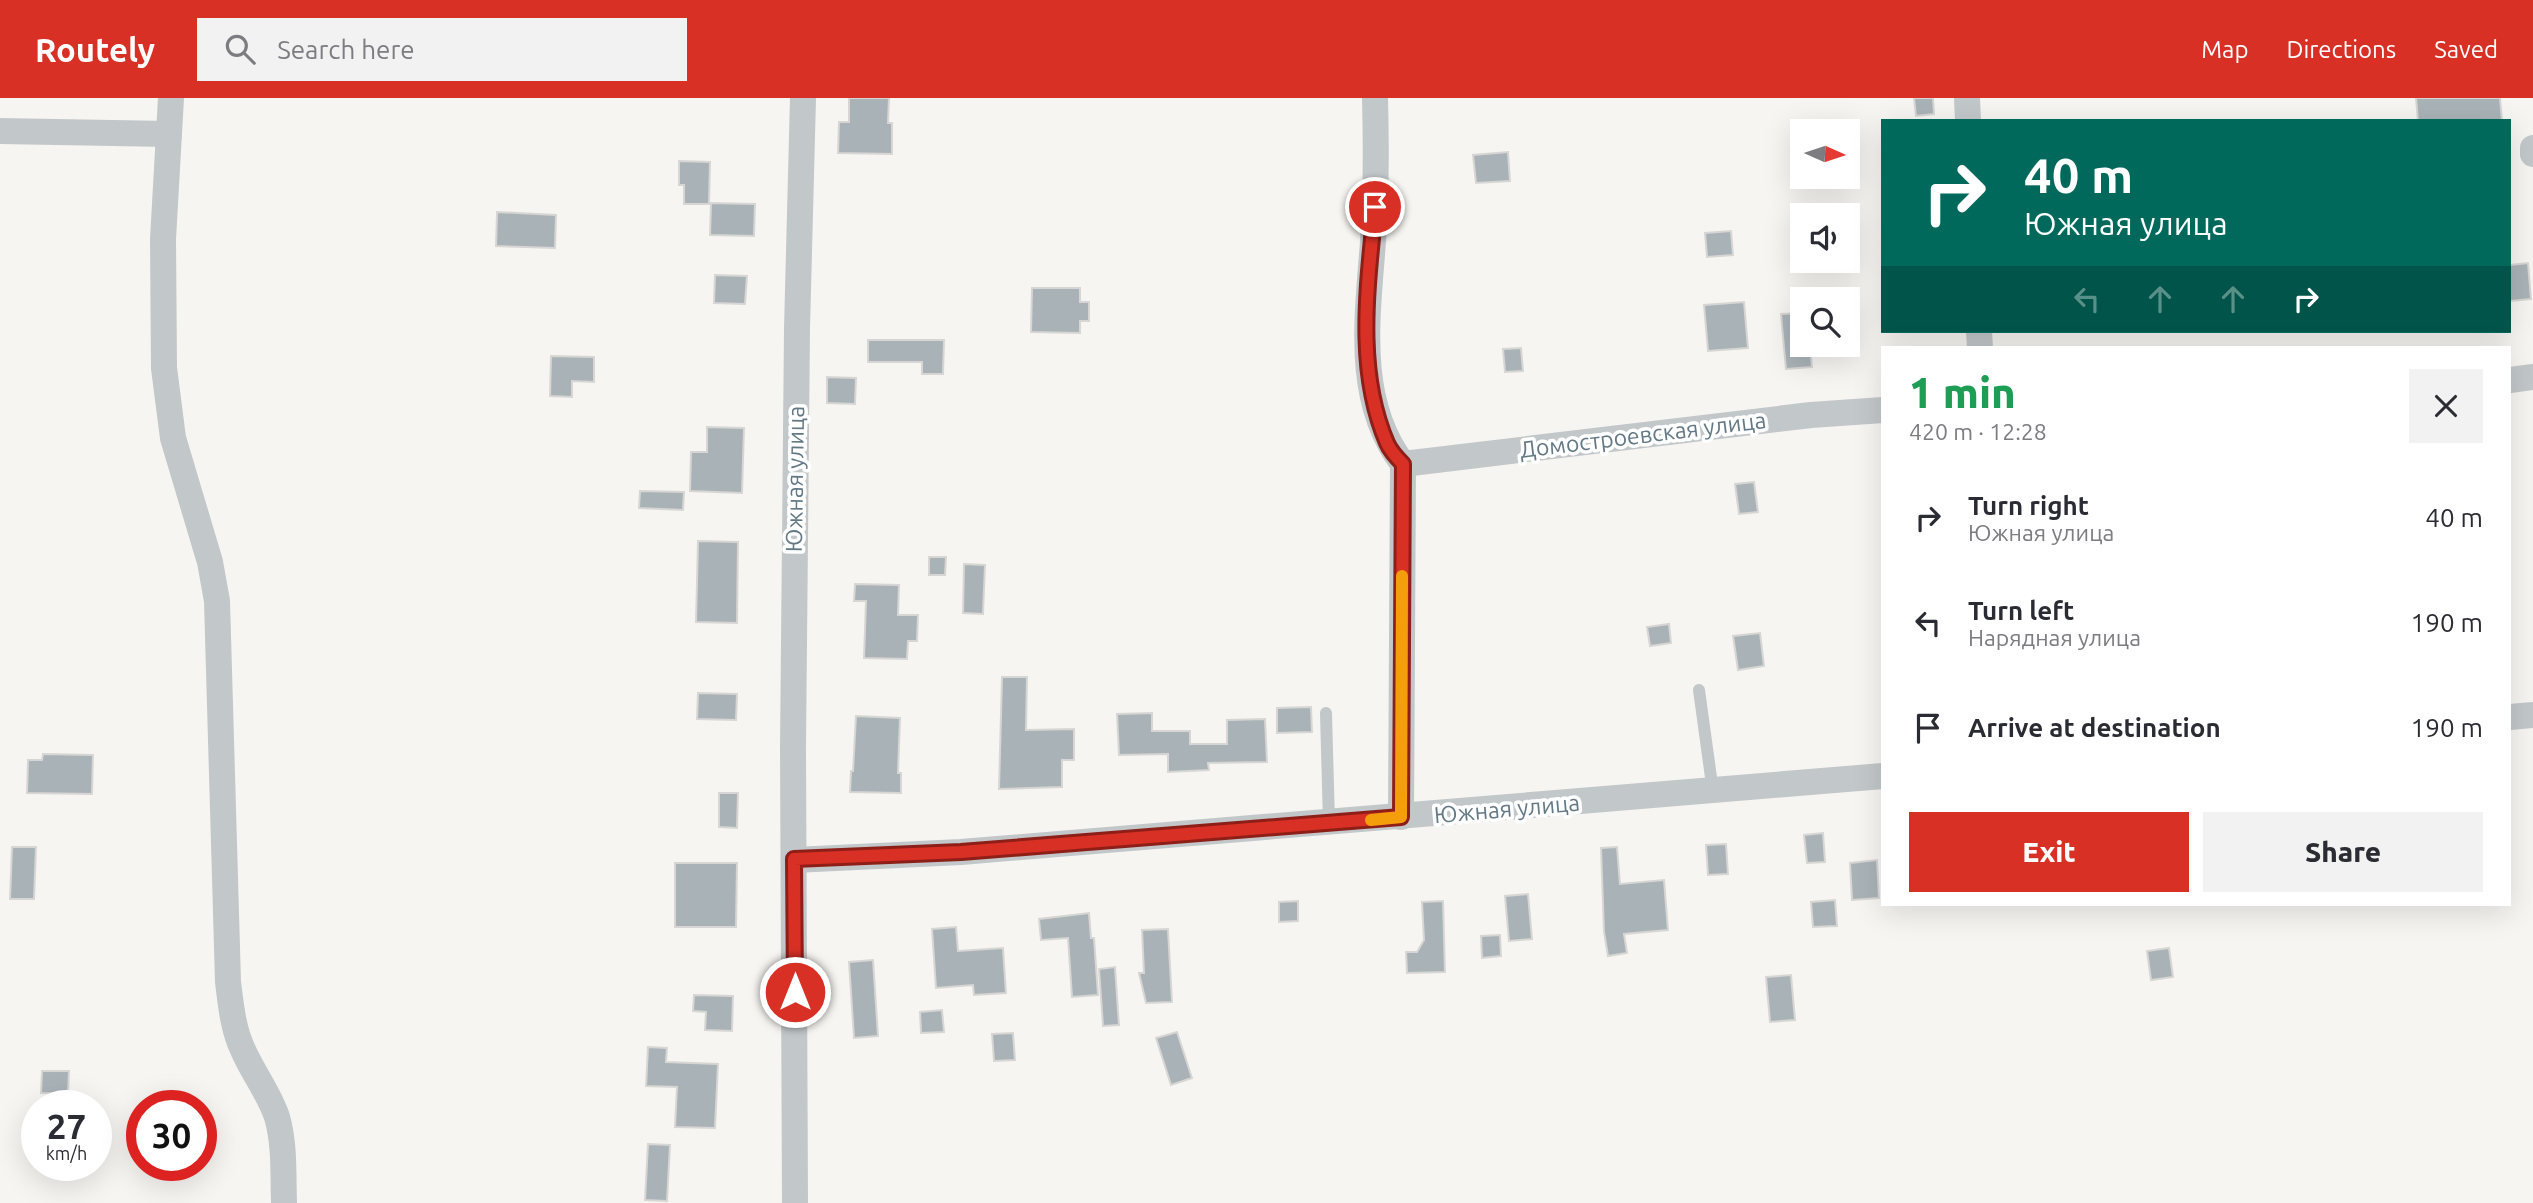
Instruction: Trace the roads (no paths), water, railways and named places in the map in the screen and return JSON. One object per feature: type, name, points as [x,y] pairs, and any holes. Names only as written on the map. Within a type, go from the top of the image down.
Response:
[{"type":"street","points":[[171,98],[163,239],[164,368],[173,438],[210,562],[217,601],[228,982],[233,1022],[243,1051],[277,1118],[283,1155],[284,1203]]},
{"type":"street","name":"Южная улица","points":[[795,1203],[793,748],[796,399],[803,98]]},
{"type":"street","points":[[1375,98],[1375,207],[1366,309],[1370,385],[1387,444],[1403,464],[1401,817]]},
{"type":"street","points":[[1967,98],[1968,119]]},
{"type":"street","points":[[0,131],[169,134]]},
{"type":"street","points":[[2533,148],[2533,154]]},
{"type":"street","points":[[2511,380],[2533,377]]},
{"type":"street","name":"Домостроевская улица","points":[[1403,464],[1811,415],[1881,410]]},
{"type":"street","points":[[2511,717],[2533,715]]},
{"type":"street","name":"Южная улица","points":[[794,859],[961,852],[1881,776]]},
{"type":"lane","points":[[1699,690],[1713,792]]},
{"type":"lane","points":[[1326,713],[1329,823]]}]
